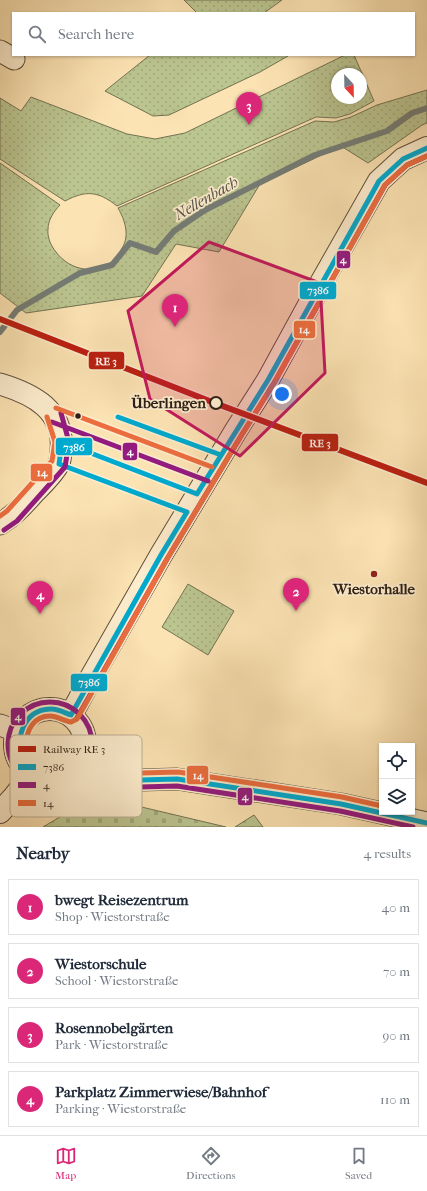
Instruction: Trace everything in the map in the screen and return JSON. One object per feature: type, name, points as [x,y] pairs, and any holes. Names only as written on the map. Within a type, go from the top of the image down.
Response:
[{"type":"street","points":[[71,716],[161,555],[268,380],[379,181],[403,159],[427,148]]},
{"type":"street","points":[[0,384],[22,391],[33,397],[54,415],[62,442],[59,464],[12,516],[0,524]]},
{"type":"street","points":[[9,728],[33,713],[41,710],[54,709],[63,711],[71,716],[80,724],[85,735]]},
{"type":"street","points":[[142,780],[177,779],[341,804],[425,824]]},
{"type":"street","points":[[0,812],[10,801]]},
{"type":"highlighted area","points":[[209,242],[320,283],[325,373],[240,456],[150,399],[128,311]]},
{"type":"green space","points":[[184,0],[282,0],[265,12],[196,12]]},
{"type":"green space","points":[[149,56],[288,56],[260,72],[169,115],[153,116],[105,91]]},
{"type":"green space","points":[[343,56],[354,56],[360,68],[331,68],[331,104],[367,104],[367,85],[374,101],[350,114],[336,118],[316,117],[117,206],[104,197],[92,194],[79,195],[65,201],[0,159],[0,98],[21,111],[31,97],[127,134],[155,139],[185,133]]},
{"type":"green space","points":[[427,90],[427,123],[368,163],[341,146],[260,184],[219,252],[176,244],[142,296],[26,313],[0,293],[0,163],[60,205],[50,219],[48,229],[48,235],[54,250],[69,264],[76,267],[84,269],[100,268],[115,259],[119,254],[126,238],[126,228],[118,208],[315,121],[334,122],[351,117],[377,105]]},
{"type":"green space","points":[[188,584],[234,611],[208,655],[162,627]]},
{"type":"green space","points":[[142,807],[226,827],[43,827],[60,817],[142,817]]},
{"type":"green space","points":[[254,815],[263,827],[235,827]]},
{"type":"waterway","name":"Nellenbach","points":[[0,332],[17,310],[80,273],[112,265],[130,243],[156,252],[174,231],[205,210],[315,155],[387,131],[412,113],[427,108]]},
{"type":"transit line","name":"7386","points":[[20,735],[27,720],[41,711],[53,709],[71,715],[161,555],[187,512],[59,464],[62,442],[197,494],[268,380],[379,181],[403,159],[427,148]]},
{"type":"transit line","name":"4","points":[[77,718],[167,559],[274,383],[385,185],[407,165],[427,156]]},
{"type":"transit line","name":"14","points":[[28,735],[32,725],[40,718],[53,716],[71,722],[77,719],[167,559],[274,383],[385,185],[407,165],[427,156]]},
{"type":"transit line","points":[[0,319],[212,402],[427,483]]},
{"type":"transit line","name":"14","points":[[56,408],[212,467]]},
{"type":"transit line","name":"4","points":[[4,530],[17,521],[65,467],[69,442],[61,413]]},
{"type":"transit line","name":"14","points":[[0,516],[7,511],[52,461],[55,442],[47,417]]},
{"type":"transit line","name":"7386","points":[[118,417],[221,455]]},
{"type":"transit line","name":"4","points":[[52,422],[208,481]]},
{"type":"transit line","name":"4","points":[[10,756],[8,744],[11,728],[20,714],[34,705],[50,702],[66,705],[80,714],[89,728],[91,735]]},
{"type":"transit line","name":"14","points":[[142,773],[178,772],[342,797],[379,805]]},
{"type":"transit line","name":"7386","points":[[142,780],[177,779],[341,804],[427,823]]},
{"type":"transit line","name":"4","points":[[142,787],[177,786],[340,811],[413,827]]},
{"type":"place","name":"Rosennobelgärten","points":[[249,125]]},
{"type":"place","name":"bwegt Reisezentrum","points":[[175,327]]},
{"type":"place","name":"Überlingen","points":[[216,403]]},
{"type":"place","name":"Wiestorhalle","points":[[374,574]]},
{"type":"place","name":"Wiestorschule","points":[[296,611]]},
{"type":"place","name":"Parkplatz Zimmerwiese/Bahnhof","points":[[40,614]]}]
